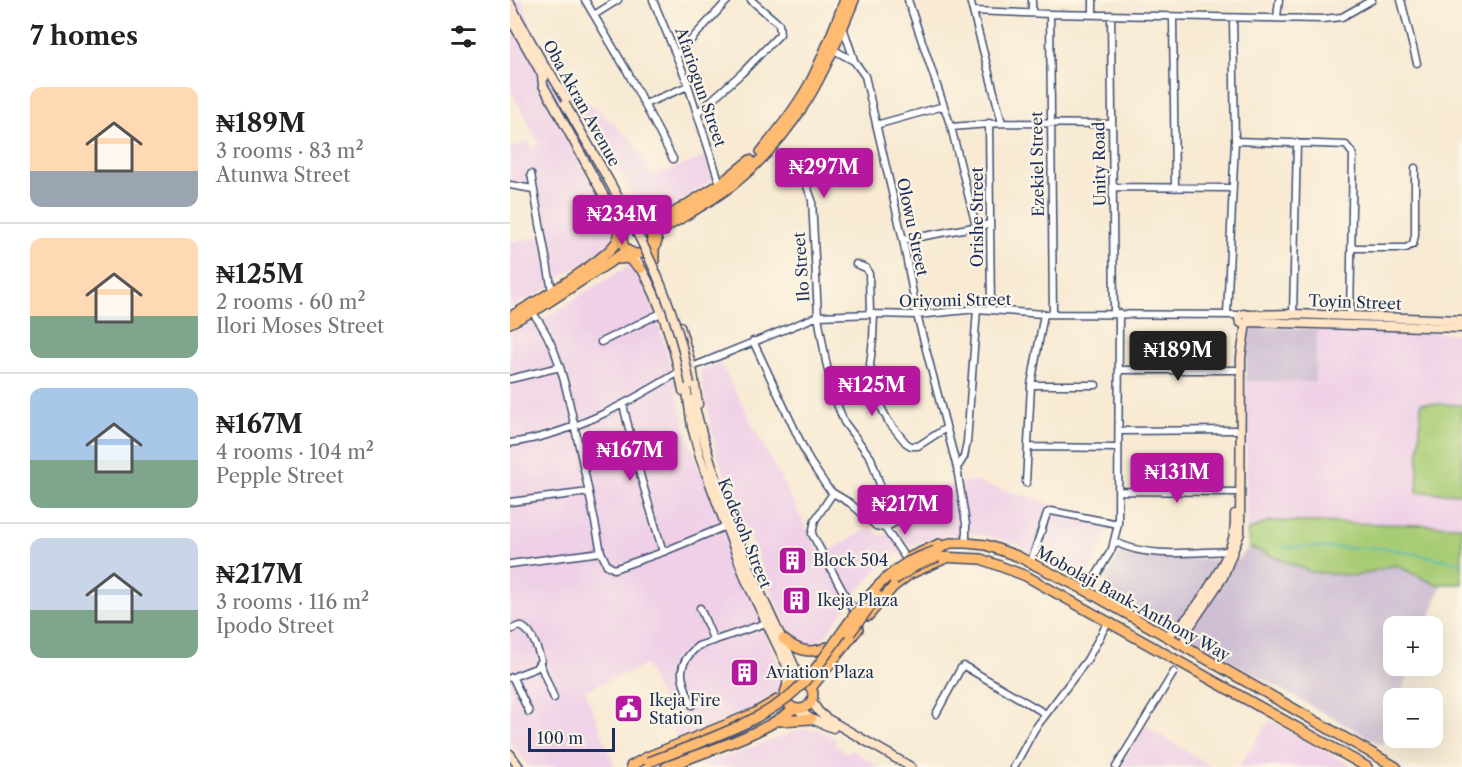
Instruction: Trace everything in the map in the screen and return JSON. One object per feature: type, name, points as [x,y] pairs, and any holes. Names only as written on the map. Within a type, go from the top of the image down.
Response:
[{"type":"main road","points":[[512,320],[606,262],[620,245],[628,227],[637,221],[663,224],[734,183],[763,153],[810,82],[828,46],[845,0]]},
{"type":"main road","points":[[529,310],[552,291],[624,253],[644,253],[663,224],[778,142],[800,113],[834,50],[854,0]]},
{"type":"main road","name":"Oba Akran Avenue","points":[[510,4],[543,70]]},
{"type":"main road","name":"Oba Akran Avenue","points":[[510,18],[620,201],[652,266],[681,343],[688,384]]},
{"type":"main road","points":[[543,70],[562,93],[637,221],[649,229],[651,252],[674,310],[692,367],[702,434]]},
{"type":"main road","points":[[543,70],[543,85],[615,214],[623,234],[623,243],[641,268],[661,313],[680,372],[692,427]]},
{"type":"main road","points":[[596,181],[606,182],[609,174]]},
{"type":"main road","points":[[606,262],[619,234],[615,214]]},
{"type":"main road","points":[[654,261],[654,249],[663,224]]},
{"type":"main road","points":[[606,262],[628,258],[641,268]]},
{"type":"main road","points":[[661,313],[666,306],[674,310]]},
{"type":"main road","name":"Toyin Street","points":[[1243,319],[1293,314],[1462,320]]},
{"type":"main road","points":[[1165,636],[1178,629],[1216,577],[1232,541],[1235,523],[1237,335],[1243,319]]},
{"type":"main road","points":[[1188,649],[1185,639],[1186,632],[1223,577],[1240,533],[1243,319]]},
{"type":"main road","name":"Toyin Street","points":[[1243,319],[1462,328]]},
{"type":"main road","name":"Kodesoh Street","points":[[688,384],[692,427],[704,468],[746,580],[788,668],[786,692]]},
{"type":"main road","name":"Kodesoh Street","points":[[688,384],[722,498],[753,576],[802,682]]},
{"type":"main road","points":[[802,682],[854,610],[882,578],[906,559],[939,544],[951,543]]},
{"type":"main road","name":"Mobolaji Bank-Anthony Way","points":[[941,555],[951,543],[966,543],[997,548],[1030,562],[1087,591],[1396,767]]},
{"type":"main road","points":[[811,688],[893,587],[941,555]]},
{"type":"main road","name":"Mobolaji Bank-Anthony Way","points":[[629,766],[650,765],[753,725],[784,706],[823,668],[866,611],[890,585],[917,564],[941,555],[981,559],[1005,567],[1197,671],[1367,767]]},
{"type":"main road","points":[[834,637],[839,647],[846,645]]},
{"type":"main road","points":[[783,639],[799,650],[813,651],[827,646]]},
{"type":"main road","points":[[1197,671],[1204,659]]},
{"type":"main road","points":[[629,766],[742,719],[786,692],[795,682],[802,682],[811,688],[813,693],[811,701],[806,707],[796,709],[748,735],[666,767]]},
{"type":"main road","points":[[786,692],[788,704],[811,719],[843,733],[901,767]]},
{"type":"main road","points":[[811,701],[826,718],[911,767]]},
{"type":"main road","points":[[742,719],[750,727],[751,731],[748,735]]},
{"type":"main road","points":[[774,722],[811,719]]},
{"type":"main road","points":[[510,754],[519,767]]},
{"type":"street","points":[[585,0],[645,104],[673,159]]},
{"type":"street","points":[[594,15],[618,0]]},
{"type":"street","name":"Afariogun Street","points":[[653,0],[677,55],[720,184]]},
{"type":"street","points":[[677,55],[728,0]]},
{"type":"street","points":[[697,113],[742,73],[780,34],[779,24],[752,0]]},
{"type":"street","points":[[908,0],[951,127],[976,226]]},
{"type":"street","points":[[970,0],[1002,123]]},
{"type":"street","points":[[1032,0],[1032,13]]},
{"type":"street","points":[[1093,0],[1093,14]]},
{"type":"street","points":[[1277,17],[1279,0]]},
{"type":"street","points":[[973,11],[1323,19],[1342,17],[1372,0]]},
{"type":"street","points":[[1401,0],[1417,63]]},
{"type":"street","name":"Ezekiel Street","points":[[1050,14],[1053,313]]},
{"type":"street","name":"Unity Road","points":[[1087,591],[1114,542],[1118,524],[1120,370],[1113,188],[1111,15]]},
{"type":"street","points":[[1173,16],[1175,188]]},
{"type":"street","points":[[1228,315],[1234,141],[1233,18]]},
{"type":"street","name":"Olowu Street","points":[[843,27],[854,61],[865,76],[903,240],[917,315],[957,468],[966,524],[966,543]]},
{"type":"street","points":[[834,50],[854,61]]},
{"type":"street","points":[[645,104],[688,86]]},
{"type":"street","points":[[876,125],[944,106]]},
{"type":"street","points":[[951,127],[989,123],[1112,124]]},
{"type":"street","name":"Orishe Street","points":[[989,123],[991,310]]},
{"type":"street","points":[[1234,141],[1346,145],[1351,149],[1353,154],[1350,317]]},
{"type":"street","points":[[1293,314],[1297,143]]},
{"type":"street","points":[[1352,248],[1406,248],[1413,244],[1415,168]]},
{"type":"street","points":[[531,174],[552,291]]},
{"type":"street","points":[[510,185],[532,189]]},
{"type":"street","name":"Ilo Street","points":[[807,186],[812,200],[811,216],[818,316],[834,396],[844,422],[871,458],[881,488],[898,507],[899,518],[885,528]]},
{"type":"street","points":[[1113,188],[1232,188]]},
{"type":"street","points":[[903,240],[990,224]]},
{"type":"street","points":[[856,264],[866,268],[869,274],[873,339],[870,365],[879,403],[888,421],[902,439],[911,446],[918,446],[946,428]]},
{"type":"street","points":[[957,468],[964,456],[967,442],[977,309]]},
{"type":"street","name":"Oriyomi Street","points":[[692,367],[753,340],[818,316],[917,315],[977,309],[1044,314],[1228,315]]},
{"type":"street","points":[[529,310],[543,326],[560,367],[601,552],[607,565],[614,569],[726,526]]},
{"type":"street","points":[[601,342],[661,313]]},
{"type":"street","points":[[1026,483],[1031,385],[1044,314]]},
{"type":"street","name":"Toyin Street","points":[[1228,315],[1243,319]]},
{"type":"street","points":[[753,340],[809,460],[827,487],[850,503],[876,526],[885,528],[906,559]]},
{"type":"street","points":[[510,379],[560,367]]},
{"type":"street","points":[[1120,370],[1236,370]]},
{"type":"street","points":[[510,443],[575,427],[623,405],[680,372]]},
{"type":"street","points":[[1031,385],[1096,385]]},
{"type":"street","points":[[623,405],[663,552]]},
{"type":"street","points":[[1119,431],[1235,430]]},
{"type":"street","points":[[1028,447],[1118,448]]},
{"type":"street","points":[[1119,491],[1235,492]]},
{"type":"street","points":[[510,502],[589,492]]},
{"type":"street","points":[[833,493],[814,519],[812,534],[854,610]]},
{"type":"street","points":[[1030,562],[1047,513],[1051,511],[1118,524]]},
{"type":"street","points":[[1114,542],[1148,553],[1228,551]]},
{"type":"street","points":[[510,564],[601,552]]},
{"type":"street","points":[[700,608],[714,641]]},
{"type":"street","points":[[1014,767],[1034,730],[1087,660],[1108,622]]},
{"type":"street","points":[[692,705],[681,677],[681,669],[691,652],[698,646],[766,623]]},
{"type":"street","points":[[510,630],[519,626],[527,630],[537,648],[540,664],[554,698]]},
{"type":"street","points":[[529,712],[512,678],[540,664]]},
{"type":"street","points":[[936,714],[964,666],[1046,714]]},
{"type":"street","points":[[1116,767],[1174,672]]},
{"type":"shaded area","points":[[510,0],[522,0],[546,66],[630,138],[652,176],[706,157],[713,179],[669,209],[645,214],[588,120],[564,132],[616,228],[616,233],[611,245],[553,282],[548,288],[510,309],[510,242],[545,236],[536,175],[530,171],[526,172],[528,184],[510,182],[510,148],[529,141],[531,148],[539,144],[510,88]]},
{"type":"shaded area","points":[[631,264],[645,287],[660,328],[691,445],[781,671],[784,684],[779,691],[751,710],[677,740],[646,665],[585,690],[614,765],[610,767],[529,767],[513,745],[510,745],[510,333],[545,318]]},
{"type":"shaded area","points":[[1252,327],[1317,329],[1315,382],[1246,381],[1248,336]]},
{"type":"shaded area","points":[[1317,329],[1462,334],[1462,526],[1270,521],[1247,531],[1246,381],[1315,382]]},
{"type":"shaded area","points":[[720,362],[821,556],[871,527],[881,536],[918,517],[937,512],[935,488],[973,481],[1112,522],[1084,582],[1012,542],[976,534],[946,536],[918,543],[882,565],[855,594],[824,638],[815,645],[804,646],[793,639],[770,588],[716,452],[700,371]]},
{"type":"shaded area","points":[[1249,547],[1271,555],[1356,576],[1395,565],[1435,584],[1442,584],[1430,616],[1383,616],[1383,676],[1408,676],[1403,688],[1383,688],[1382,745],[1100,589],[1121,552],[1147,558],[1238,560]]},
{"type":"shaded area","points":[[1270,720],[1354,767],[1238,767]]},
{"type":"shaded area","points":[[1145,725],[1211,767],[1121,767]]},
{"type":"shaded area","points":[[802,729],[818,730],[831,736],[837,739],[834,744],[845,753],[851,750],[880,767],[697,767]]},
{"type":"green space","points":[[1421,403],[1462,405],[1462,494],[1417,492]]},
{"type":"green space","points":[[1270,521],[1462,526],[1462,584],[1435,584],[1395,565],[1356,576],[1311,572],[1249,547],[1247,531]]},
{"type":"waterway","points":[[1283,547],[1384,548],[1462,563]]},
{"type":"place","name":"Block 504","points":[[792,560]]},
{"type":"place","name":"Ikeja Plaza","points":[[796,600]]},
{"type":"place","name":"Aviation Plaza","points":[[745,672]]},
{"type":"place","name":"Ikeja Fire Station","points":[[628,709]]}]
